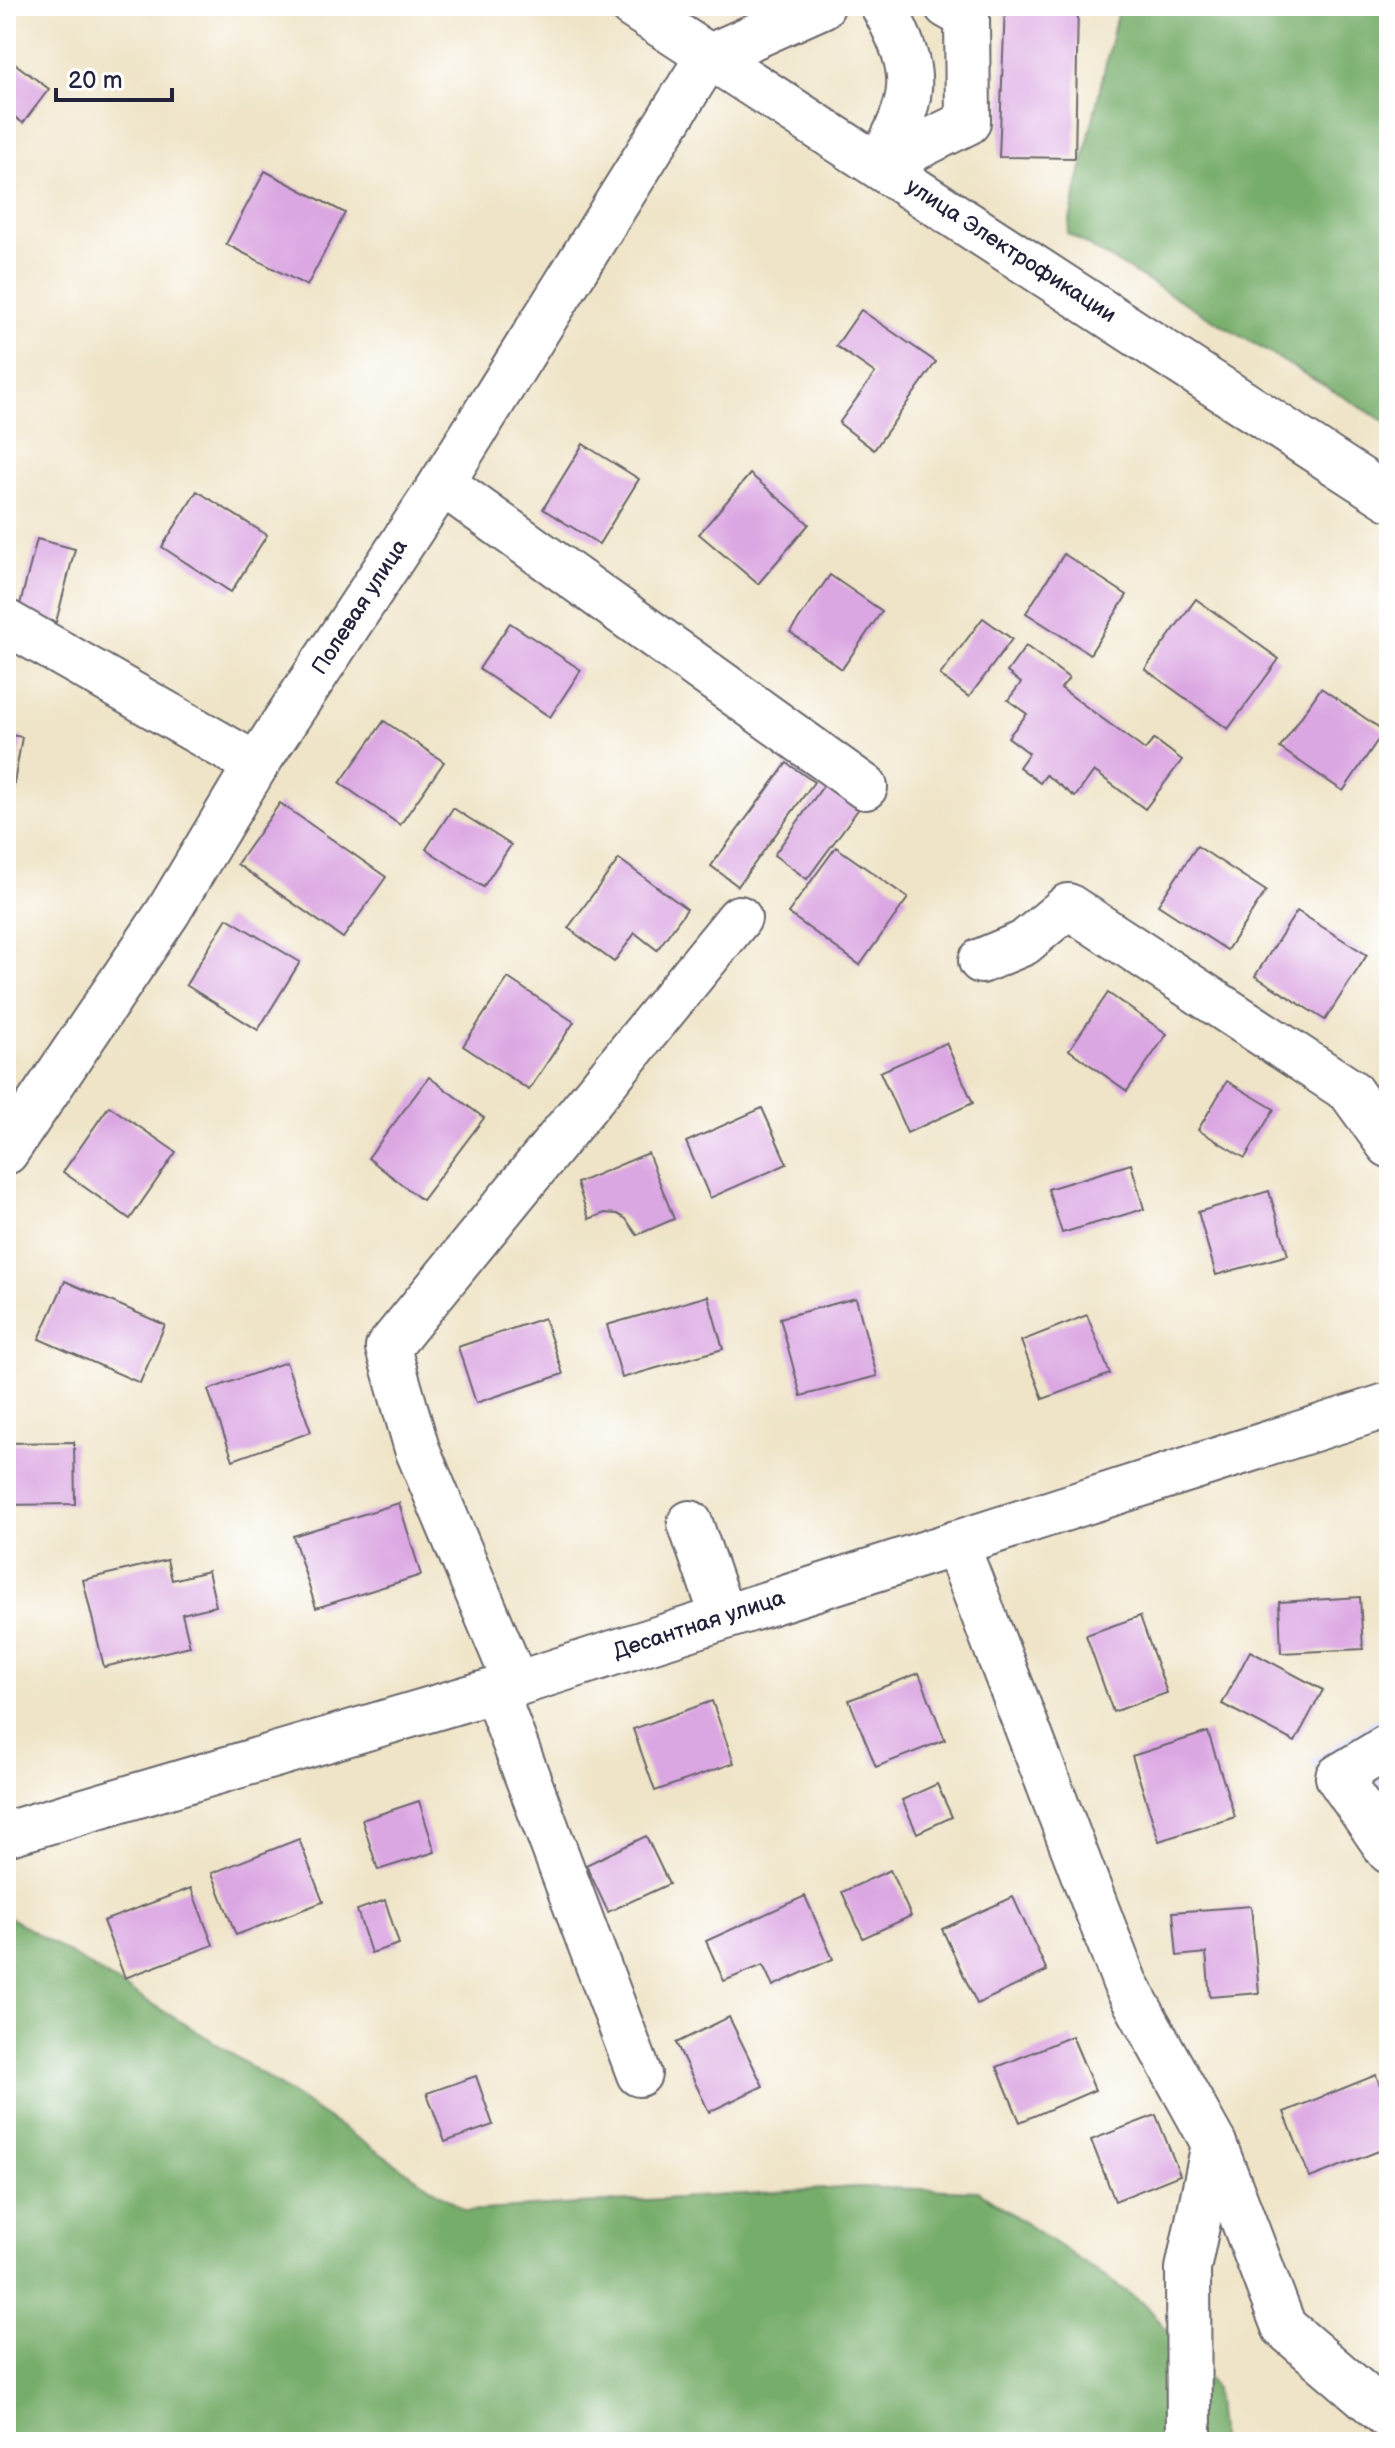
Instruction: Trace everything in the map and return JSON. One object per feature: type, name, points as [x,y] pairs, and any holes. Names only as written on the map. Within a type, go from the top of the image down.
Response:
[{"type":"street","name":"улица Электрофикации","points":[[632,6],[1389,498]]},
{"type":"street","points":[[708,57],[822,6]]},
{"type":"street","points":[[879,166],[907,113],[910,71],[883,6]]},
{"type":"street","points":[[879,166],[968,122],[967,17],[947,6]]},
{"type":"street","name":"Полевая улица","points":[[6,1152],[168,912],[256,765],[442,483],[708,57]]},
{"type":"street","points":[[442,483],[865,787]]},
{"type":"street","points":[[6,622],[256,765]]},
{"type":"street","points":[[981,961],[1024,943],[1068,906],[1350,1091],[1389,1145]]},
{"type":"street","points":[[639,2074],[505,1688],[417,1449],[388,1348],[739,918]]},
{"type":"street","name":"Десантная улица","points":[[6,1834],[505,1688],[1389,1405]]},
{"type":"street","points":[[690,1523],[723,1617]]},
{"type":"street","points":[[956,1543],[1125,1983],[1214,2144],[1284,2327],[1389,2417]]},
{"type":"street","points":[[1389,1746],[1338,1777],[1389,1851]]},
{"type":"street","points":[[1189,2442],[1188,2269],[1214,2144]]},
{"type":"shaded area","points":[[1389,1710],[1389,1879],[1310,1761]]},
{"type":"green space","points":[[1119,6],[1389,6],[1389,424],[1067,233]]},
{"type":"green space","points":[[6,1915],[211,2040],[466,2211],[858,2187],[978,2191],[1146,2305],[1215,2388],[1220,2442],[6,2442]]},
{"type":"building","points":[[1005,6],[1078,6],[1075,158],[999,157]]},
{"type":"building","points":[[6,57],[49,89],[23,123],[6,111]]},
{"type":"building","points":[[265,171],[345,213],[307,286],[226,244]]},
{"type":"building","points":[[861,310],[936,362],[874,450],[839,423],[875,373],[836,346]]},
{"type":"building","points":[[583,444],[639,479],[599,544],[543,509]]},
{"type":"building","points":[[750,474],[809,524],[758,584],[699,534]]},
{"type":"building","points":[[197,491],[267,535],[231,592],[162,547]]},
{"type":"building","points":[[37,539],[75,549],[56,622],[18,612]]},
{"type":"building","points":[[1064,554],[1127,595],[1090,654],[1026,613]]},
{"type":"building","points":[[830,575],[882,611],[842,669],[790,632]]},
{"type":"building","points":[[1196,599],[1279,659],[1228,729],[1145,669]]},
{"type":"building","points":[[983,618],[1012,639],[969,697],[940,675]]},
{"type":"building","points":[[510,623],[581,670],[550,717],[479,669]]},
{"type":"building","points":[[1026,646],[1069,678],[1061,688],[1145,750],[1154,739],[1182,760],[1145,809],[1094,771],[1075,797],[1046,775],[1040,783],[1019,767],[1029,753],[1008,737],[1027,714],[1008,700],[1021,683],[1007,672]]},
{"type":"building","points":[[1321,688],[1384,731],[1343,791],[1280,748]]},
{"type":"building","points":[[384,721],[444,762],[400,825],[340,783]]},
{"type":"building","points":[[6,734],[22,737],[8,818],[6,818]]},
{"type":"building","points":[[787,763],[814,782],[738,886],[711,866]]},
{"type":"building","points":[[826,782],[860,807],[807,879],[774,855]]},
{"type":"building","points":[[280,803],[386,877],[343,938],[237,864]]},
{"type":"building","points":[[453,808],[511,845],[483,887],[426,849]]},
{"type":"building","points":[[1197,846],[1266,891],[1227,950],[1158,905]]},
{"type":"building","points":[[836,847],[908,898],[860,965],[788,913]]},
{"type":"building","points":[[619,859],[687,909],[657,950],[635,933],[614,962],[568,928]]},
{"type":"building","points":[[1297,911],[1367,955],[1325,1020],[1255,976]]},
{"type":"building","points":[[227,918],[300,962],[258,1030],[186,985]]},
{"type":"building","points":[[508,978],[574,1022],[529,1090],[463,1046]]},
{"type":"building","points":[[1108,993],[1167,1034],[1127,1091],[1069,1050]]},
{"type":"building","points":[[946,1043],[973,1103],[907,1133],[880,1072]]},
{"type":"building","points":[[429,1077],[484,1118],[422,1200],[368,1158]]},
{"type":"building","points":[[1227,1081],[1274,1109],[1245,1158],[1198,1130]]},
{"type":"building","points":[[109,1106],[176,1152],[130,1219],[63,1172]]},
{"type":"building","points":[[762,1108],[787,1164],[710,1198],[686,1142]]},
{"type":"building","points":[[648,1153],[674,1219],[637,1235],[626,1219],[617,1214],[605,1213],[589,1219],[577,1183]]},
{"type":"building","points":[[1131,1164],[1144,1209],[1062,1233],[1048,1189]]},
{"type":"building","points":[[1269,1191],[1288,1255],[1216,1275],[1198,1212]]},
{"type":"building","points":[[65,1281],[165,1325],[140,1383],[39,1339]]},
{"type":"building","points":[[708,1296],[723,1349],[622,1378],[607,1325]]},
{"type":"building","points":[[856,1298],[877,1376],[801,1396],[780,1318]]},
{"type":"building","points":[[1087,1315],[1110,1374],[1043,1399],[1021,1341]]},
{"type":"building","points":[[544,1318],[563,1374],[476,1403],[458,1347]]},
{"type":"building","points":[[286,1362],[311,1432],[233,1460],[208,1390]]},
{"type":"building","points":[[74,1442],[75,1504],[6,1505],[6,1443]]},
{"type":"building","points":[[399,1503],[421,1575],[316,1608],[293,1536]]},
{"type":"building","points":[[167,1560],[172,1580],[208,1571],[216,1606],[182,1614],[190,1646],[104,1667],[83,1580]]},
{"type":"building","points":[[1360,1597],[1363,1649],[1281,1653],[1279,1602]]},
{"type":"building","points":[[1140,1616],[1167,1693],[1113,1712],[1086,1635]]},
{"type":"building","points":[[1250,1651],[1323,1690],[1295,1742],[1222,1704]]},
{"type":"building","points":[[919,1673],[945,1740],[876,1767],[849,1700]]},
{"type":"building","points":[[712,1701],[734,1763],[655,1791],[633,1729]]},
{"type":"building","points":[[1208,1732],[1235,1817],[1159,1841],[1132,1756]]},
{"type":"building","points":[[937,1784],[952,1817],[917,1833],[902,1800]]},
{"type":"building","points":[[419,1801],[435,1852],[378,1870],[362,1820]]},
{"type":"building","points":[[646,1836],[669,1884],[608,1912],[586,1865]]},
{"type":"building","points":[[299,1839],[323,1902],[236,1935],[212,1873]]},
{"type":"building","points":[[890,1870],[911,1916],[863,1938],[842,1892]]},
{"type":"building","points":[[191,1888],[213,1945],[125,1978],[103,1921]]},
{"type":"building","points":[[805,1896],[833,1959],[773,1986],[763,1965],[724,1981],[706,1941]]},
{"type":"building","points":[[1013,1897],[1047,1971],[977,2004],[942,1929]]},
{"type":"building","points":[[385,1900],[399,1944],[371,1953],[357,1910]]},
{"type":"building","points":[[1251,1906],[1259,1993],[1210,1997],[1206,1953],[1177,1956],[1173,1912]]},
{"type":"building","points":[[729,2017],[763,2086],[709,2112],[676,2043]]},
{"type":"building","points":[[1072,2036],[1095,2090],[1020,2122],[997,2067]]},
{"type":"building","points":[[1376,2075],[1389,2109],[1389,2147],[1310,2178],[1284,2112]]},
{"type":"building","points":[[476,2076],[493,2125],[445,2142],[427,2093]]},
{"type":"building","points":[[1156,2115],[1180,2175],[1115,2201],[1091,2140]]}]
